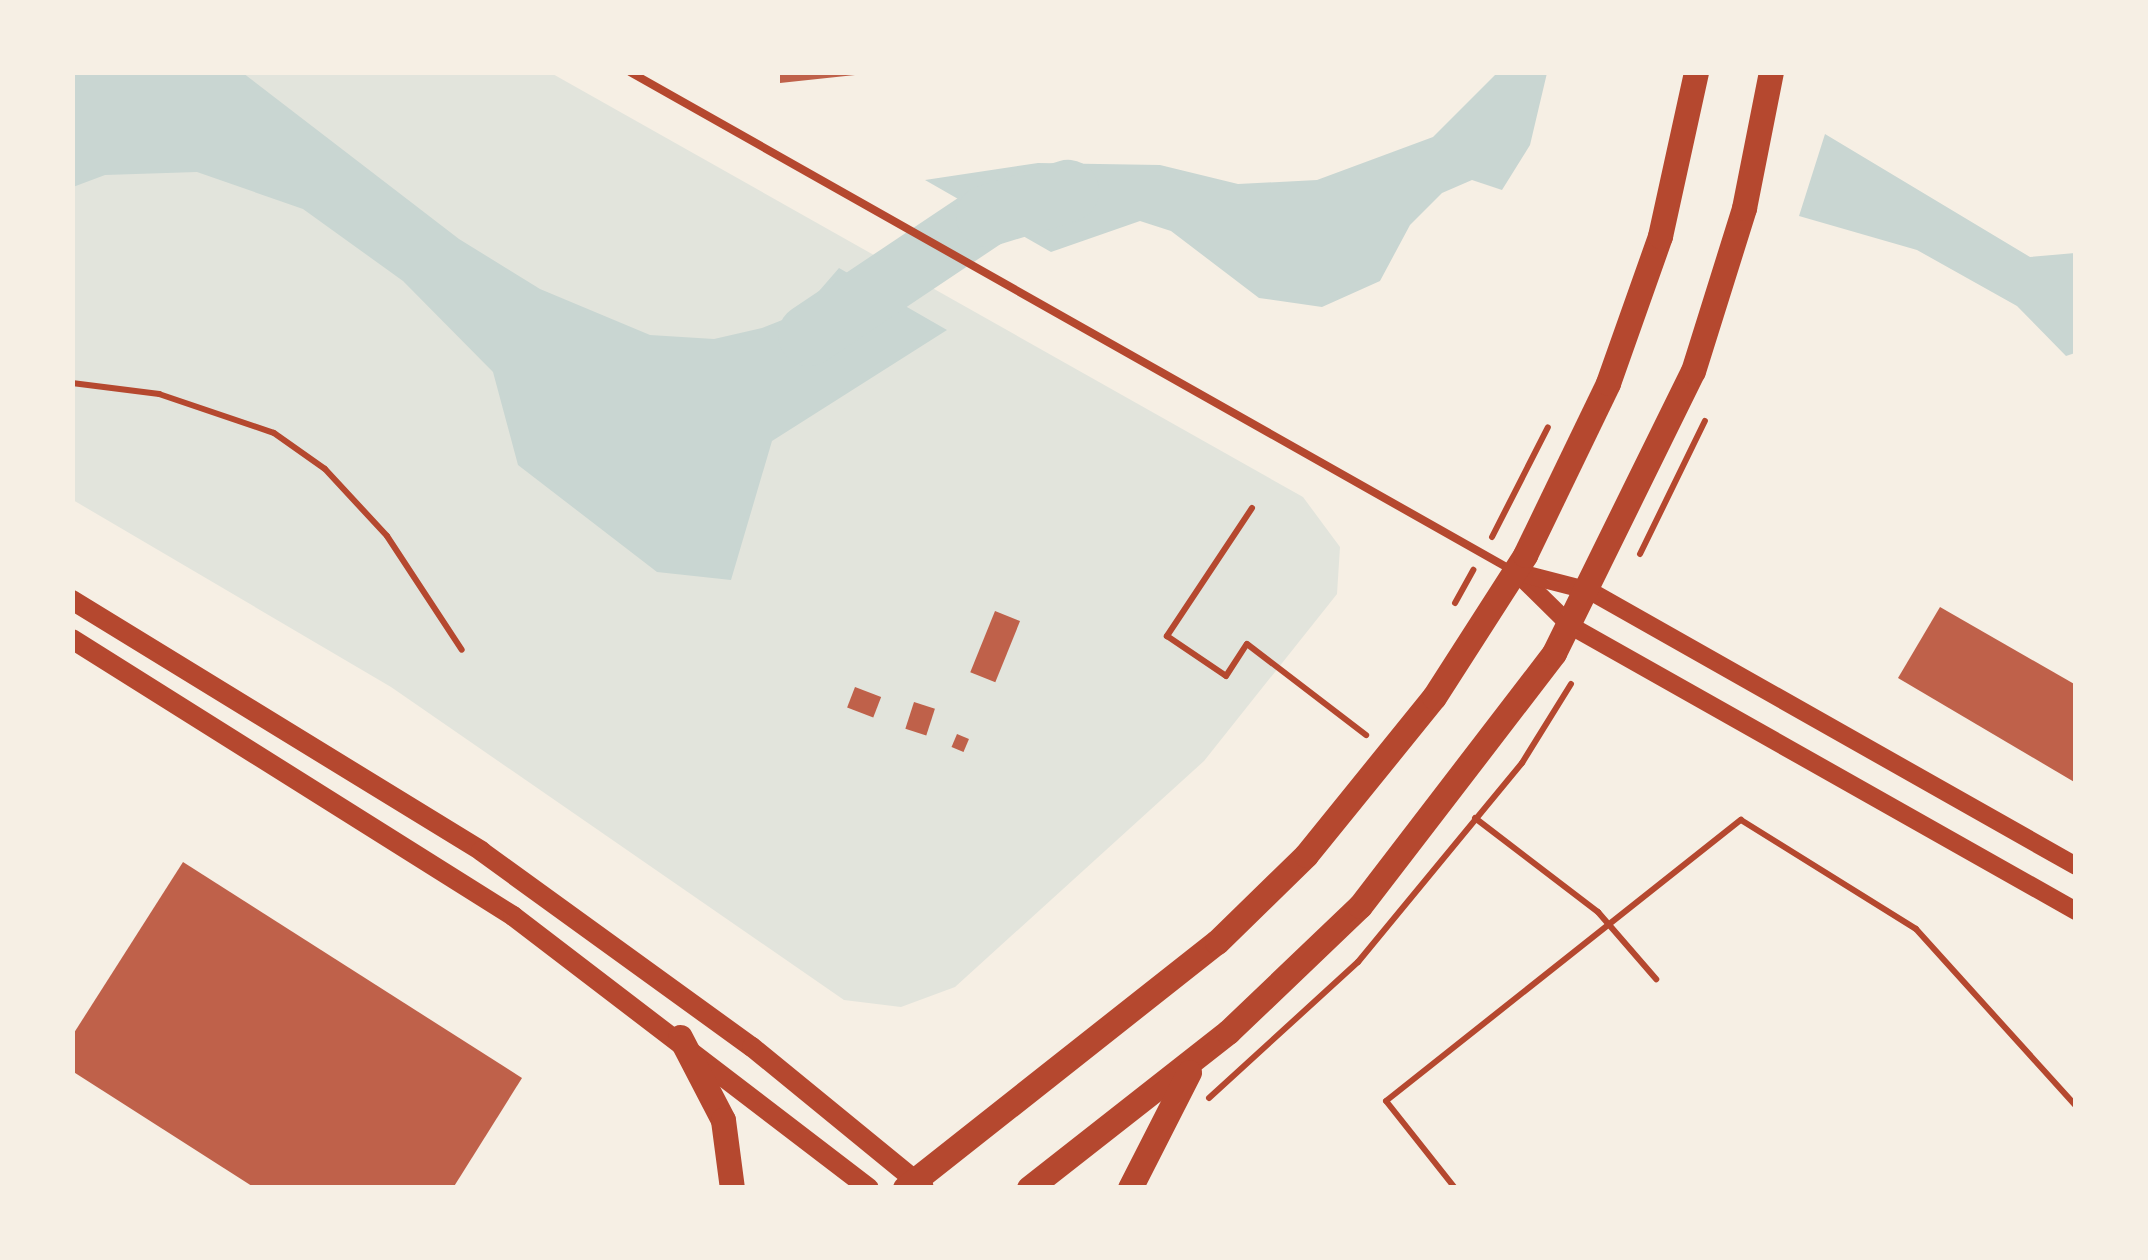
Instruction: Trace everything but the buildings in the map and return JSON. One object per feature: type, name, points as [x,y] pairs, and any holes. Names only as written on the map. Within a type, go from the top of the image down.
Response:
[{"type":"main road","points":[[72,600],[520,878],[915,1185],[1180,976],[1292,869],[1414,724],[1516,572],[1624,345],[1664,221],[1696,72]]},
{"type":"main road","points":[[1030,1188],[1200,1055],[1360,906],[1491,746],[1571,626],[1693,371],[1744,208],[1771,72]]},
{"type":"main road","points":[[72,639],[409,846],[680,1038],[870,1188]]},
{"type":"main road","points":[[680,1038],[723,1120],[732,1188]]},
{"type":"main road","points":[[1130,1188],[1200,1055]]},
{"type":"street","points":[[1516,572],[1590,591],[2076,866]]},
{"type":"street","points":[[1516,572],[1571,626],[2076,911]]},
{"type":"lane","points":[[630,72],[1516,572]]},
{"type":"path","points":[[72,383],[159,394],[274,434],[325,469],[388,536],[462,650]]},
{"type":"path","points":[[1247,644],[1226,676],[1166,636],[1252,508]]},
{"type":"path","points":[[1455,1188],[1386,1101],[1741,820],[1916,929],[2076,1106]]},
{"type":"shaded area","points":[[73,72],[243,73],[459,239],[540,289],[650,335],[714,339],[762,328],[800,313],[839,268],[947,330],[772,441],[731,580],[657,572],[518,465],[493,372],[403,281],[303,209],[197,172],[105,175],[73,187]]},
{"type":"shaded area","points":[[72,73],[551,73],[1303,497],[1340,547],[1337,594],[1204,761],[955,987],[901,1007],[844,1000],[391,687],[73,500]]},
{"type":"shaded area","points":[[1497,73],[1547,73],[1530,145],[1502,190],[1472,180],[1442,193],[1410,225],[1380,281],[1322,307],[1259,298],[1171,231],[1140,221],[1051,252],[925,180],[1038,163],[1160,165],[1238,184],[1317,180],[1433,137]]},
{"type":"shaded area","points":[[1825,134],[2030,257],[2075,253],[2075,353],[2066,356],[2017,306],[1917,250],[1799,216]]},
{"type":"waterway","points":[[809,335],[987,216],[1068,191]]}]
